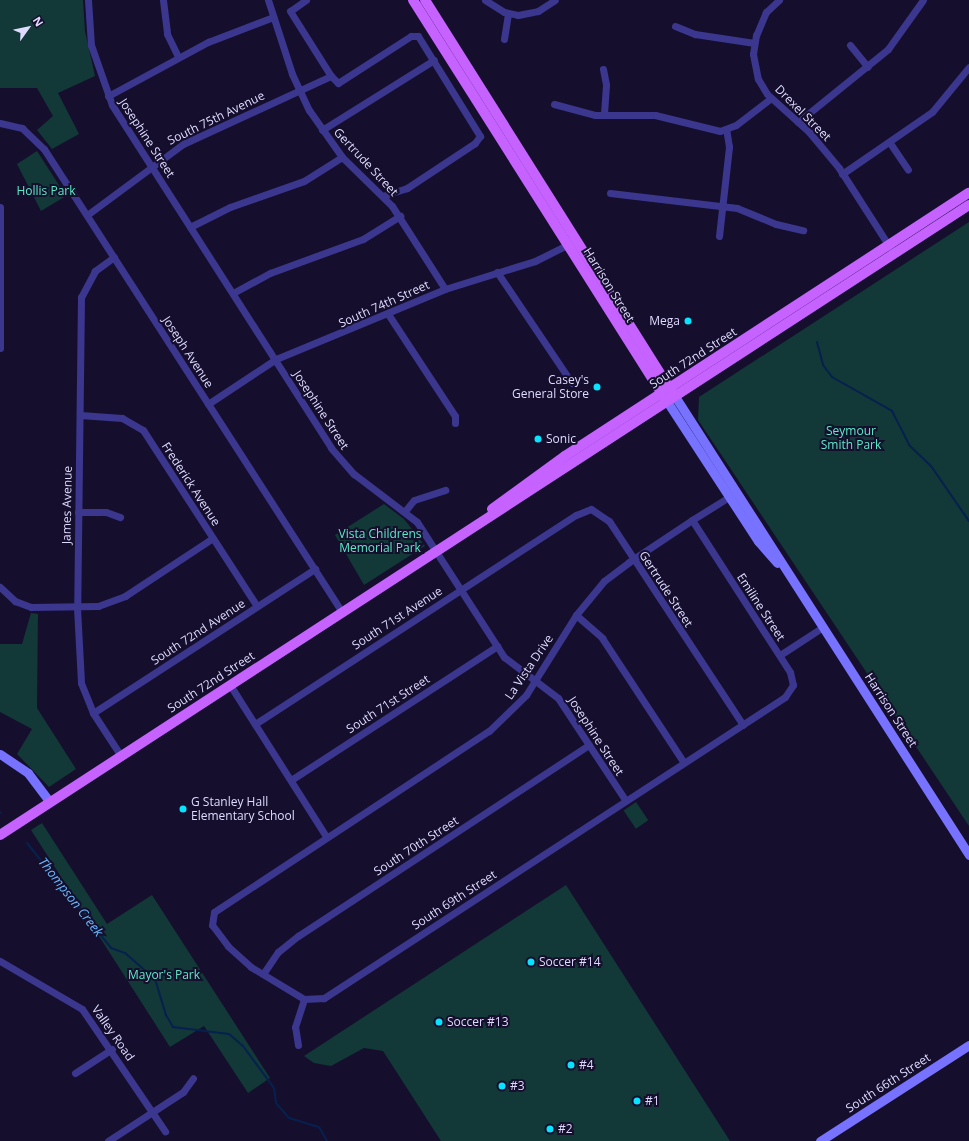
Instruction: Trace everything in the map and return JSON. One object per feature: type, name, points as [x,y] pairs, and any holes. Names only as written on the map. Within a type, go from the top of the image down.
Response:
[{"type":"main road","name":"Harrison Street","points":[[413,0],[572,242]]},
{"type":"main road","name":"Harrison Street","points":[[424,0],[572,242],[666,391],[733,494],[823,627],[969,855]]},
{"type":"main road","name":"South 72nd Street","points":[[0,835],[436,551],[672,400],[892,249],[969,193]]},
{"type":"main road","name":"South 72nd Street","points":[[436,551],[565,456],[892,249],[969,205]]},
{"type":"main road","points":[[0,754],[28,773],[50,802]]},
{"type":"main road","name":"South 66th Street","points":[[820,1141],[969,1045]]},
{"type":"street","name":"Josephine Street","points":[[88,0],[91,45],[108,96],[190,228],[340,460],[405,511],[436,551],[497,646],[512,664],[558,698],[626,801]]},
{"type":"street","points":[[163,0],[167,34],[178,57]]},
{"type":"street","name":"Gertrude Street","points":[[268,0],[300,90],[322,130],[342,157],[383,196],[400,216],[445,289]]},
{"type":"street","points":[[306,0],[290,11],[331,76],[338,84],[411,36],[420,37],[480,136],[475,143],[407,188],[383,196]]},
{"type":"street","points":[[485,0],[508,13],[530,14],[555,0]]},
{"type":"street","points":[[798,122],[868,67],[900,35],[923,0]]},
{"type":"street","name":"Drexel Street","points":[[774,2],[760,22],[754,43],[756,72],[771,98],[798,122],[842,174],[892,249]]},
{"type":"street","points":[[504,39],[508,13]]},
{"type":"street","points":[[108,96],[178,57],[273,17]]},
{"type":"street","points":[[675,26],[695,34],[754,43]]},
{"type":"street","points":[[850,45],[868,67]]},
{"type":"street","points":[[322,130],[434,60]]},
{"type":"street","points":[[842,174],[932,112],[969,68]]},
{"type":"street","points":[[603,70],[606,85],[604,115]]},
{"type":"street","name":"South 75th Avenue","points":[[87,215],[152,165],[183,144],[331,76]]},
{"type":"street","points":[[554,104],[604,115],[655,115],[708,130],[726,129],[771,98]]},
{"type":"street","name":"Joseph Avenue","points":[[0,123],[31,135],[87,215],[342,612]]},
{"type":"street","points":[[719,236],[729,148],[726,129]]},
{"type":"street","points":[[890,142],[908,170]]},
{"type":"street","points":[[190,228],[230,206],[304,181],[342,157]]},
{"type":"street","points":[[610,193],[723,206],[745,210],[776,224],[803,230]]},
{"type":"street","points":[[0,207],[0,348]]},
{"type":"street","points":[[233,293],[270,273],[363,239],[400,216]]},
{"type":"street","name":"South 74th Street","points":[[208,404],[276,359],[388,314],[445,289],[534,261],[572,242]]},
{"type":"street","name":"James Avenue","points":[[114,257],[91,276],[82,296],[77,608],[78,667],[93,713],[122,756]]},
{"type":"street","points":[[498,272],[572,383]]},
{"type":"street","points":[[388,314],[455,416],[455,423]]},
{"type":"street","name":"Frederick Avenue","points":[[80,415],[122,418],[142,430],[257,606]]},
{"type":"street","points":[[405,511],[414,500],[445,490]]},
{"type":"street","name":"La Vista Drive","points":[[263,974],[228,946],[211,921],[217,910],[326,836],[489,731],[516,706],[536,681],[576,615],[604,581],[634,559],[733,494]]},
{"type":"street","name":"Gertrude Street","points":[[552,531],[582,511],[595,510],[606,517],[743,725]]},
{"type":"street","points":[[78,512],[106,512],[120,517]]},
{"type":"street","name":"Emiline Street","points":[[692,520],[780,655],[793,685],[776,704]]},
{"type":"street","name":"South 71st Avenue","points":[[255,724],[552,531]]},
{"type":"street","points":[[0,587],[15,600],[31,607],[77,608],[98,606],[125,596],[213,538]]},
{"type":"street","name":"South 72nd Avenue","points":[[93,713],[315,569]]},
{"type":"street","points":[[576,615],[602,638],[684,763]]},
{"type":"street","points":[[780,655],[823,627]]},
{"type":"street","name":"South 71st Street","points":[[291,780],[497,646]]},
{"type":"street","points":[[230,685],[326,836]]},
{"type":"street","name":"South 69th Street","points":[[304,999],[314,1001],[327,996],[776,704]]},
{"type":"street","name":"South 70th Street","points":[[263,974],[278,952],[298,936],[589,745]]},
{"type":"street","name":"Valley Road","points":[[1,963],[69,998],[91,1019],[165,1131]]},
{"type":"street","points":[[263,974],[304,999],[295,1027],[298,1045]]},
{"type":"street","points":[[75,1073],[112,1049]]},
{"type":"street","points":[[108,1141],[183,1092],[192,1078]]},
{"type":"green space","points":[[0,0],[83,0],[85,31],[95,76],[58,93],[79,134],[52,149],[37,130],[53,116],[37,88],[0,88]]},
{"type":"green space","name":"Hollis Park","points":[[37,151],[66,196],[41,211],[17,164]]},
{"type":"green space","name":"Seymour Smith Park","points":[[969,222],[969,826],[698,420],[699,397]]},
{"type":"green space","name":"Vista Childrens Memorial Park","points":[[384,504],[404,519],[425,546],[364,585],[335,535]]},
{"type":"green space","points":[[31,613],[38,614],[37,708],[76,769],[49,787],[17,754],[32,729],[0,712],[0,644],[22,644]]},
{"type":"green space","points":[[636,802],[648,820],[636,829],[624,810]]},
{"type":"green space","name":"Mayor's Park","points":[[42,823],[107,924],[152,895],[270,1078],[248,1093],[204,1026],[170,1047],[31,830]]},
{"type":"green space","points":[[566,885],[730,1141],[441,1141],[383,1051],[364,1048],[331,1066],[314,1063],[304,1056]]},
{"type":"waterway","points":[[817,342],[823,365],[832,377],[892,411],[909,445],[931,466],[969,521]]},
{"type":"waterway","name":"Thompson Creek","points":[[27,843],[111,948],[125,953],[155,979],[166,1015],[173,1027],[229,1034],[243,1046],[274,1088],[276,1103],[289,1118],[319,1127],[327,1141]]},
{"type":"place","name":"Mega","points":[[688,321]]},
{"type":"place","name":"Casey's General Store","points":[[597,387]]},
{"type":"place","name":"Sonic","points":[[538,439]]},
{"type":"place","name":"G Stanley Hall Elementary School","points":[[183,809]]},
{"type":"place","name":"Soccer #14","points":[[531,962]]},
{"type":"place","name":"Soccer #13","points":[[439,1022]]},
{"type":"place","name":"#4","points":[[571,1065]]},
{"type":"place","name":"#3","points":[[502,1086]]},
{"type":"place","name":"#1","points":[[637,1101]]},
{"type":"place","name":"#2","points":[[550,1129]]}]
